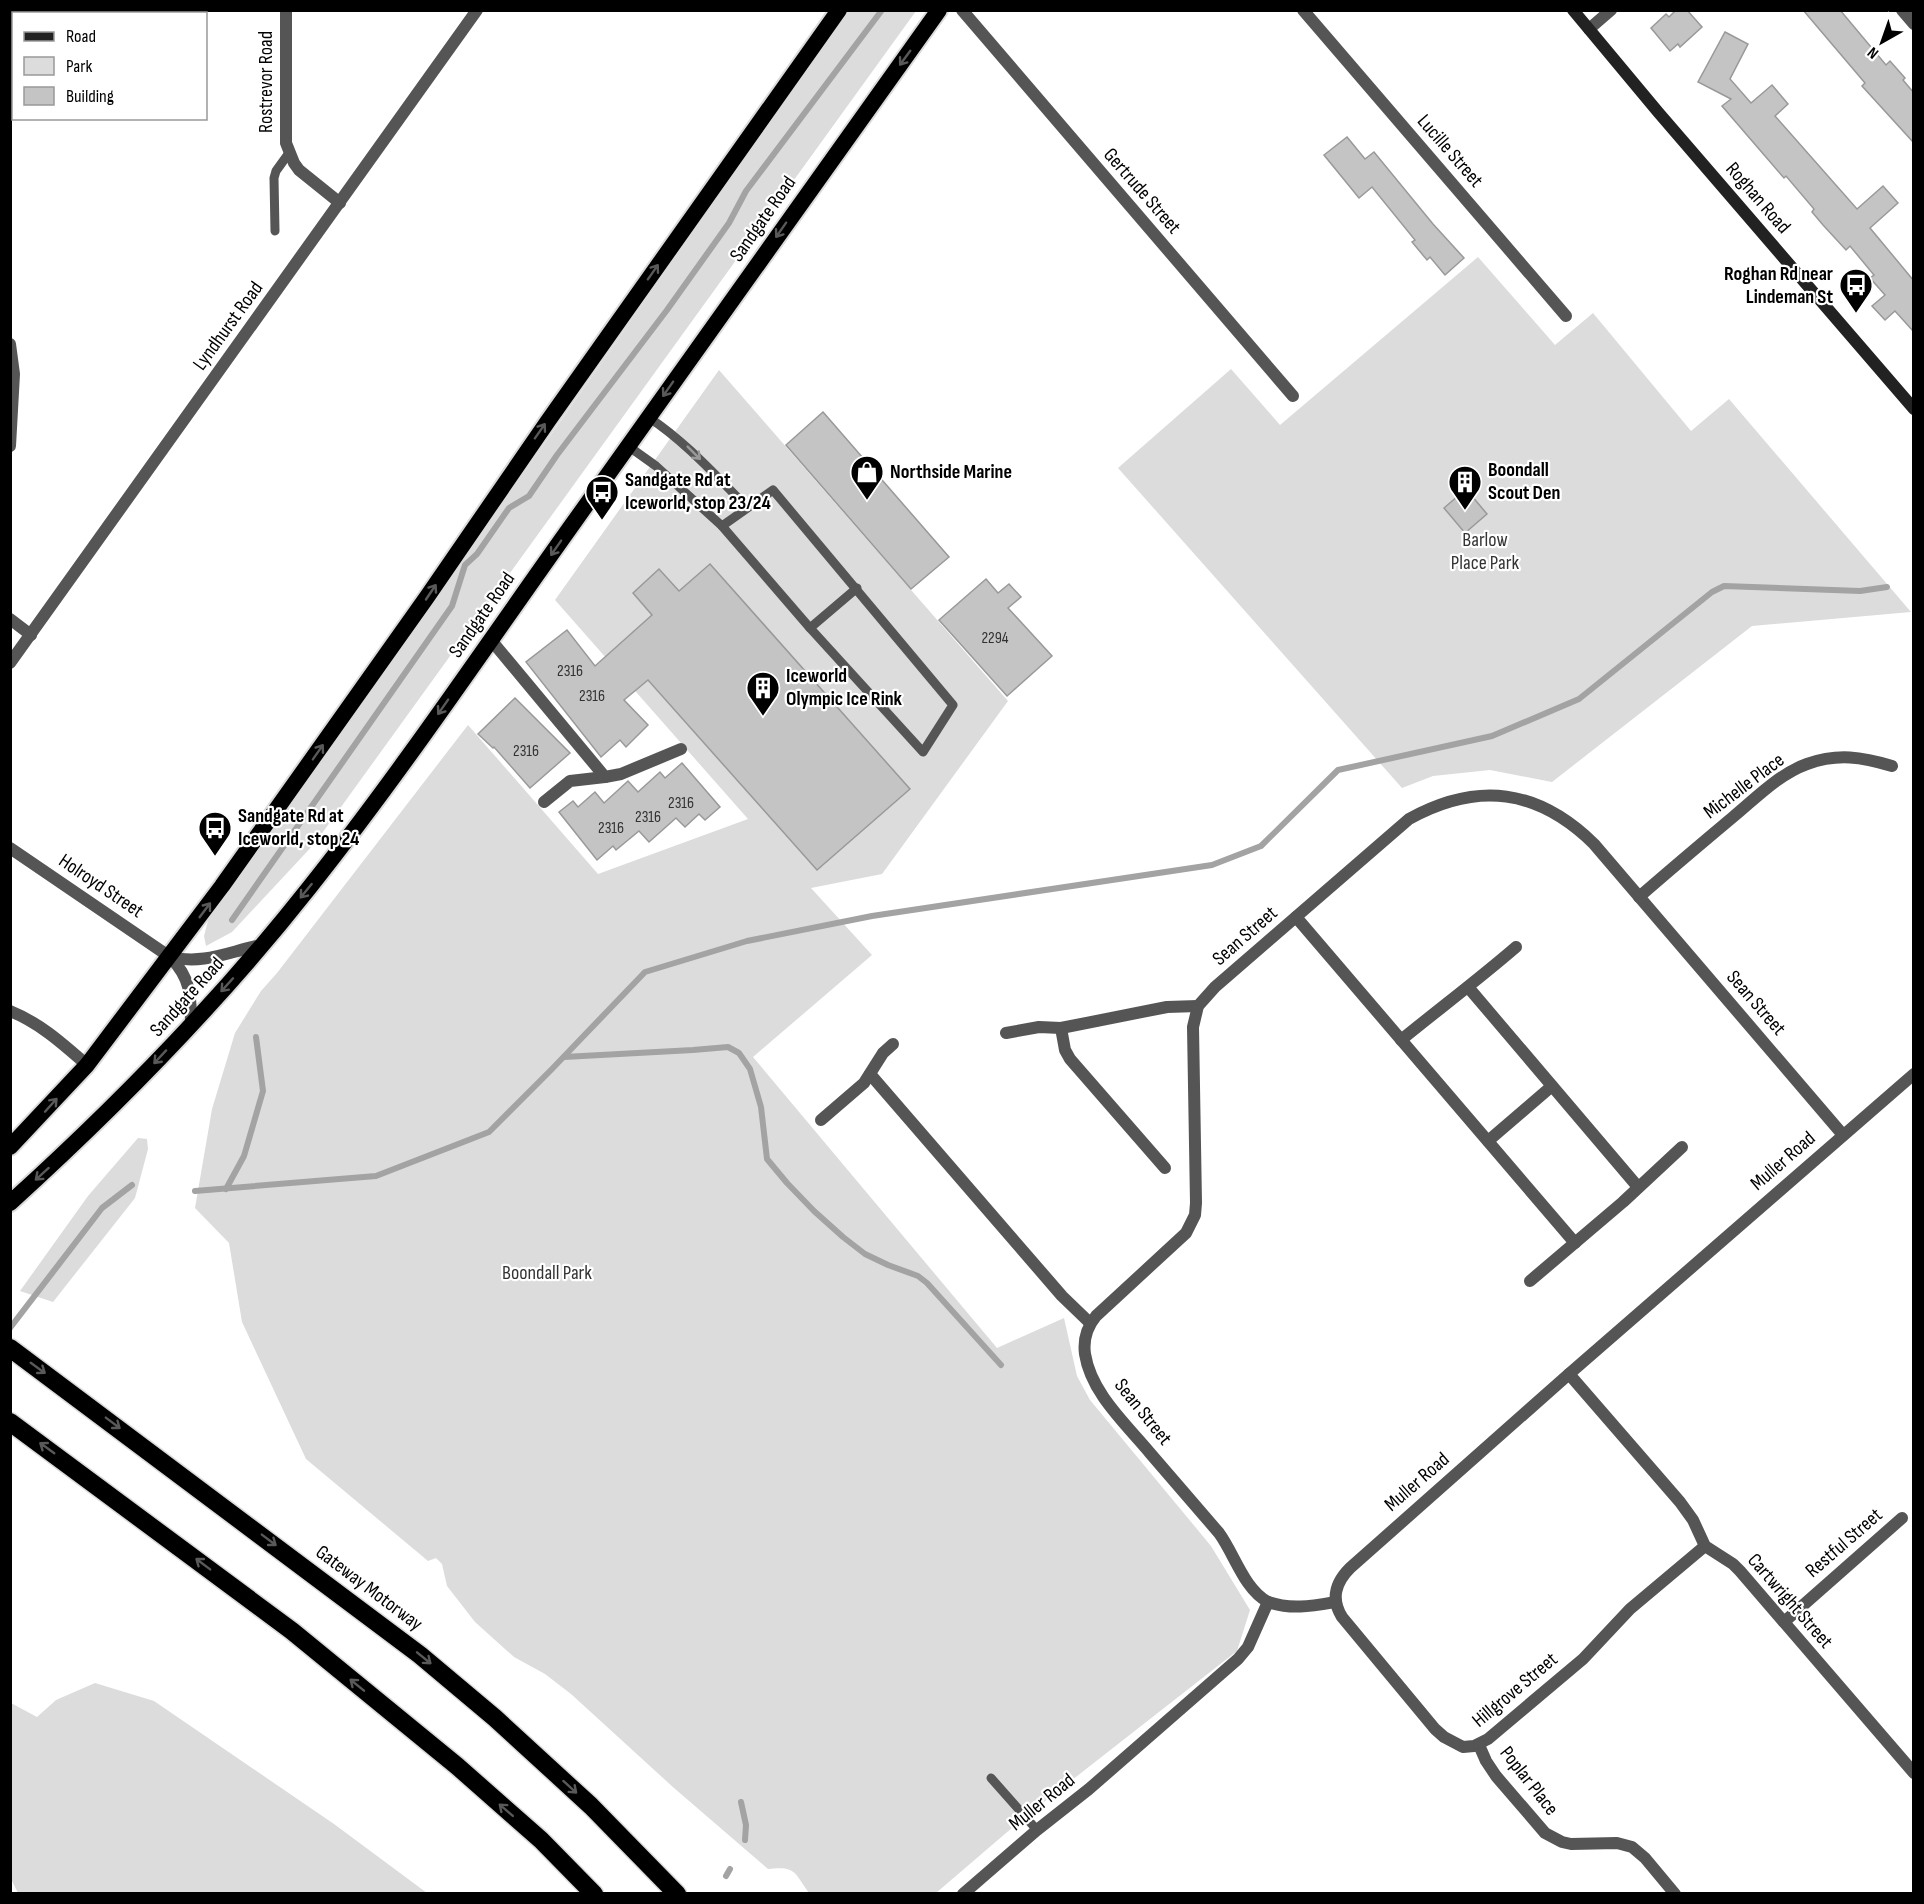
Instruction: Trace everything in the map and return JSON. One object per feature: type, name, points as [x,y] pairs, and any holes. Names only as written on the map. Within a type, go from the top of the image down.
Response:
[{"type":"highway","name":"Sandgate Road","points":[[10,1147],[87,1065],[170,957],[291,790],[548,420],[839,10]]},
{"type":"highway","name":"Sandgate Road","points":[[10,1203],[70,1149],[191,1024],[262,945],[342,845],[939,10]]},
{"type":"highway","name":"Gateway Motorway","points":[[10,1348],[420,1654],[495,1718],[591,1806],[676,1893]]},
{"type":"highway","points":[[17,1427],[292,1631],[457,1766],[541,1840],[594,1893]]},
{"type":"main road","name":"Roghan Road","points":[[1574,10],[1658,112],[1914,409]]},
{"type":"street","name":"Rostrevor Road","points":[[286,10],[285,133],[289,153],[299,170],[340,203]]},
{"type":"street","name":"Lyndhurst Road","points":[[10,663],[477,10]]},
{"type":"street","name":"Gertrude Street","points":[[962,10],[1293,396]]},
{"type":"street","name":"Lucille Street","points":[[1304,10],[1566,316]]},
{"type":"street","points":[[1589,29],[1611,10]]},
{"type":"street","points":[[1902,10],[1914,24]]},
{"type":"street","points":[[10,344],[12,375],[10,446]]},
{"type":"street","points":[[10,619],[31,635]]},
{"type":"street","points":[[490,640],[605,777]]},
{"type":"street","points":[[544,802],[570,781],[621,774],[681,748]]},
{"type":"street","name":"Michelle Place","points":[[1639,897],[1761,793],[1794,770],[1808,764],[1839,757],[1857,757],[1892,766]]},
{"type":"street","name":"Sean Street","points":[[1198,1006],[1215,987],[1409,819],[1442,802],[1466,796],[1486,795],[1529,802],[1564,819],[1594,844],[1843,1135]]},
{"type":"street","name":"Holroyd Street","points":[[10,848],[170,957]]},
{"type":"street","points":[[1296,917],[1575,1243]]},
{"type":"street","points":[[170,957],[185,961],[202,960],[262,945]]},
{"type":"street","points":[[1401,1040],[1516,947]]},
{"type":"street","points":[[170,957],[181,968],[186,979],[191,1005],[191,1024]]},
{"type":"street","points":[[1468,987],[1638,1187]]},
{"type":"street","points":[[870,1074],[1062,1296],[1090,1323],[1104,1307],[1186,1233],[1195,1215],[1193,1027],[1198,1006],[1167,1007],[1061,1028],[1039,1027],[1006,1033]]},
{"type":"street","points":[[10,1011],[26,1017],[47,1031],[87,1065]]},
{"type":"street","points":[[1061,1028],[1065,1050],[1070,1059],[1166,1168]]},
{"type":"street","points":[[821,1120],[856,1090],[870,1074],[883,1053],[893,1044]]},
{"type":"street","name":"Muller Road","points":[[1335,1602],[1336,1587],[1350,1568],[1914,1074]]},
{"type":"street","points":[[1488,1141],[1552,1086]]},
{"type":"street","points":[[1530,1281],[1682,1147]]},
{"type":"street","name":"Sean Street","points":[[1090,1323],[1084,1342],[1085,1354],[1092,1375],[1104,1396],[1219,1533],[1249,1586],[1269,1602]]},
{"type":"street","points":[[1569,1374],[1680,1502],[1693,1520],[1705,1546]]},
{"type":"street","name":"Restful Street","points":[[1784,1622],[1902,1518]]},
{"type":"street","name":"Cartwright Street","points":[[1705,1546],[1733,1564],[1914,1773]]},
{"type":"street","name":"Hillgrove Street","points":[[1335,1602],[1342,1617],[1435,1729],[1444,1737],[1463,1747],[1479,1745],[1583,1659],[1630,1609],[1705,1546]]},
{"type":"street","points":[[1269,1602],[1294,1608],[1335,1602]]},
{"type":"street","name":"Muller Road","points":[[963,1893],[1089,1789],[1238,1659],[1248,1647],[1269,1602]]},
{"type":"street","name":"Poplar Place","points":[[1479,1745],[1496,1776],[1545,1833],[1571,1844],[1617,1843],[1632,1847],[1645,1858],[1675,1893]]},
{"type":"lane","name":"Rostrevor Road","points":[[274,231],[274,178],[276,171],[289,153]]},
{"type":"lane","points":[[648,417],[690,449],[747,507]]},
{"type":"lane","points":[[628,447],[674,481],[722,526],[810,628],[923,752],[953,705],[774,490],[722,526]]},
{"type":"lane","points":[[810,628],[857,588]]},
{"type":"lane","points":[[991,1778],[1037,1830]]},
{"type":"green space","points":[[849,11],[916,11],[315,843],[232,932],[206,946],[204,936],[210,913],[289,798],[481,534]]},
{"type":"green space","name":"Barlow Place Park","points":[[1478,257],[1555,345],[1593,313],[1691,431],[1729,399],[1911,612],[1752,626],[1552,782],[1490,770],[1433,776],[1402,788],[1118,468],[1231,369],[1280,425]]},
{"type":"green space","name":"Boondall Park","points":[[719,370],[1008,701],[882,874],[811,888],[872,955],[753,1057],[997,1348],[1064,1318],[1077,1376],[1090,1400],[1211,1546],[1250,1610],[1237,1651],[1026,1816],[936,1893],[809,1893],[793,1872],[784,1869],[768,1869],[674,1788],[571,1694],[545,1674],[514,1657],[475,1622],[447,1586],[442,1564],[436,1558],[428,1561],[306,1459],[242,1322],[229,1243],[195,1208],[212,1109],[235,1033],[261,991],[468,725],[598,874],[748,819],[555,600]]},
{"type":"green space","points":[[138,1138],[147,1139],[148,1149],[135,1198],[53,1302],[20,1291],[88,1196]]},
{"type":"green space","points":[[95,1683],[154,1701],[334,1824],[427,1893],[18,1893],[10,1877],[11,1703],[37,1717],[56,1700]]},
{"type":"building","points":[[1676,10],[1687,10],[1702,27],[1680,47],[1678,44],[1670,51],[1651,28],[1666,14],[1669,17]]},
{"type":"building","points":[[1803,10],[1840,10],[1886,65],[1890,61],[1905,78],[1903,80],[1914,93],[1914,143],[1862,86],[1865,83]]},
{"type":"building","points":[[1725,32],[1748,44],[1730,79],[1751,103],[1772,85],[1788,104],[1775,116],[1857,209],[1883,186],[1898,203],[1870,228],[1914,281],[1914,332],[1895,311],[1885,320],[1872,306],[1885,295],[1870,278],[1874,275],[1850,246],[1846,250],[1823,225],[1812,212],[1814,209],[1786,176],[1784,178],[1722,106],[1731,99],[1698,82]]},
{"type":"building","points":[[1347,137],[1365,159],[1374,152],[1464,258],[1445,275],[1430,257],[1427,260],[1412,242],[1415,240],[1372,187],[1359,198],[1324,155]]},
{"type":"building","name":"Northside Marine","points":[[823,412],[949,557],[911,589],[786,445]]},
{"type":"building","name":"Boondall Scout Den","points":[[1466,489],[1487,514],[1465,533],[1444,508]]},
{"type":"building","name":"Iceworld Olympic Ice Rink","points":[[710,564],[910,789],[817,870],[648,680],[624,700],[648,725],[626,747],[620,740],[601,757],[526,662],[567,630],[595,666],[652,615],[633,593],[659,569],[679,591]]},
{"type":"building","points":[[986,579],[998,593],[1009,584],[1021,597],[1008,608],[1052,656],[1007,696],[939,620]]},
{"type":"building","points":[[515,698],[570,753],[530,788],[494,747],[478,734]]},
{"type":"building","points":[[682,763],[720,807],[705,820],[699,814],[685,827],[676,818],[649,842],[639,831],[616,850],[613,846],[597,860],[559,812],[573,801],[578,807],[595,792],[604,803],[628,781],[638,792],[660,772],[665,778]]},
{"type":"waterway","points":[[232,920],[452,606],[465,565],[477,554],[509,508],[529,496],[729,223],[746,191],[882,10]]},
{"type":"waterway","points":[[195,1191],[376,1176],[489,1132],[645,972],[747,941],[872,916],[1212,865],[1261,846],[1338,770],[1492,736],[1579,699],[1712,592],[1724,586],[1860,591],[1887,587]]},
{"type":"waterway","points":[[226,1189],[244,1156],[263,1091],[256,1037]]},
{"type":"waterway","points":[[564,1057],[728,1047],[739,1053],[750,1069],[761,1107],[767,1159],[787,1183],[814,1211],[865,1254],[918,1276],[927,1283],[1001,1365]]},
{"type":"waterway","points":[[10,1328],[102,1208],[132,1185]]},
{"type":"waterway","points":[[741,1802],[746,1825],[745,1840]]},
{"type":"waterway","points":[[726,1876],[730,1869]]},
{"type":"place","name":"Roghan Rd near Lindeman St","points":[[1856,314]]},
{"type":"place","name":"Northside Marine","points":[[867,501]]},
{"type":"place","name":"Boondall Scout Den","points":[[1465,511]]},
{"type":"place","name":"Sandgate Rd at Iceworld, stop 23/24","points":[[602,521]]},
{"type":"place","name":"Iceworld Olympic Ice Rink","points":[[763,717]]},
{"type":"place","name":"Sandgate Rd at Iceworld, stop 24","points":[[215,857]]}]
